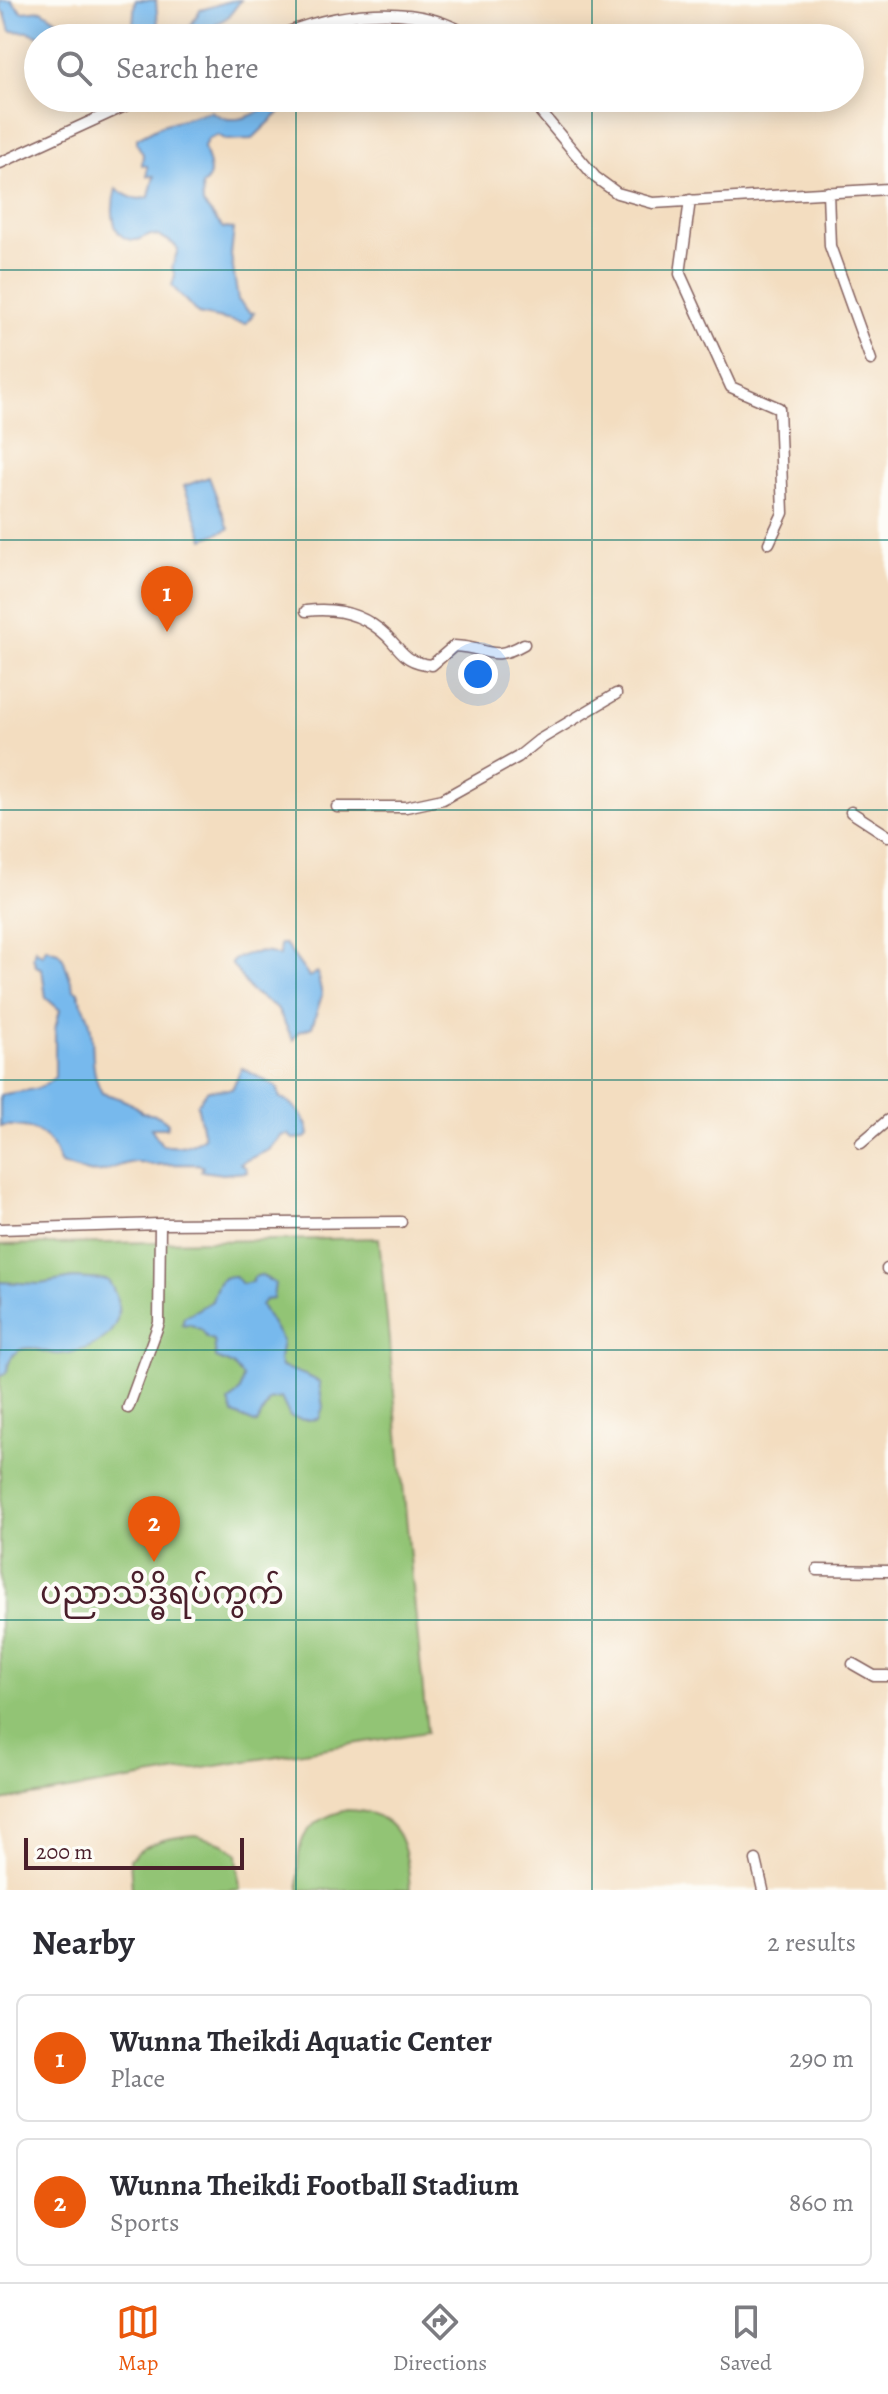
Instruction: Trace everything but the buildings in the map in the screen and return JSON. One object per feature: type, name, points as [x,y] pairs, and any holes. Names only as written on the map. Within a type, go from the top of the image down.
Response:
[{"type":"street","points":[[313,24],[377,9],[434,17],[449,24]]},
{"type":"street","points":[[0,163],[111,112]]},
{"type":"street","points":[[541,112],[595,177],[617,193],[653,203],[888,189]]},
{"type":"street","points":[[828,192],[830,246],[871,360]]},
{"type":"street","points":[[690,200],[680,274],[731,387],[779,408],[783,513],[769,543]]},
{"type":"street","points":[[306,611],[323,609],[357,615],[389,639],[400,654],[432,665],[454,646],[495,655],[509,653],[524,644]]},
{"type":"street","points":[[337,807],[406,807],[443,799],[509,762],[539,740],[616,694]]},
{"type":"street","points":[[851,812],[888,836]]},
{"type":"street","points":[[861,1143],[888,1120]]},
{"type":"street","points":[[0,1229],[401,1222]]},
{"type":"street","points":[[128,1408],[159,1323],[160,1224]]},
{"type":"street","points":[[817,1570],[888,1571]]},
{"type":"street","points":[[853,1664],[874,1676],[888,1676]]},
{"type":"street","points":[[756,1860],[763,1890]]},
{"type":"green space","points":[[379,1238],[427,1732],[0,1801],[0,1245]]},
{"type":"green space","points":[[347,1810],[379,1817],[398,1834],[406,1859],[410,1890],[299,1890],[298,1861],[309,1829],[318,1821]]},
{"type":"green space","points":[[195,1835],[223,1843],[237,1854],[240,1890],[132,1890],[130,1859],[160,1841]]},
{"type":"water","points":[[0,0],[11,0],[22,12],[42,10],[63,24],[24,24],[24,32],[10,31],[5,14],[0,9]]},
{"type":"water","points":[[135,0],[156,0],[158,24],[133,24]]},
{"type":"water","points":[[241,0],[229,16],[217,24],[192,24],[200,10]]},
{"type":"water","points":[[207,112],[235,119],[258,112],[280,112],[252,139],[227,140],[217,135],[208,139],[204,146],[210,172],[202,185],[203,204],[223,228],[234,229],[231,255],[238,300],[254,313],[246,324],[198,314],[172,286],[176,246],[153,235],[137,240],[121,235],[114,222],[113,204],[116,189],[136,199],[149,197],[154,176],[147,176],[147,166],[142,165],[143,154],[137,138],[162,125]]},
{"type":"water","points":[[209,477],[229,529],[204,539],[184,486]]},
{"type":"water","points":[[280,944],[285,944],[309,977],[317,972],[322,995],[312,1027],[298,1032],[293,1040],[277,1008],[251,991],[231,963],[240,956],[253,953],[279,956]]},
{"type":"water","points":[[46,948],[58,952],[63,958],[74,990],[78,992],[87,1013],[91,1026],[93,1063],[102,1093],[128,1102],[142,1113],[165,1120],[167,1128],[151,1128],[162,1145],[184,1146],[204,1137],[197,1104],[208,1090],[232,1089],[242,1068],[277,1087],[280,1098],[303,1118],[309,1135],[293,1139],[288,1134],[281,1136],[269,1150],[240,1163],[247,1172],[223,1174],[201,1171],[203,1167],[198,1164],[154,1165],[138,1162],[94,1173],[61,1164],[53,1146],[36,1131],[0,1126],[0,1095],[36,1088],[55,1077],[55,1029],[60,1010],[46,998],[42,969],[36,966],[33,957],[35,949],[42,955]]},
{"type":"water","points":[[260,1275],[275,1283],[273,1299],[265,1300],[261,1305],[282,1341],[281,1367],[319,1382],[323,1407],[319,1419],[290,1417],[281,1398],[269,1400],[257,1424],[233,1414],[229,1402],[240,1391],[243,1377],[233,1365],[216,1358],[214,1340],[207,1338],[202,1330],[189,1324],[182,1325],[184,1317],[212,1301],[219,1283],[225,1278],[235,1276],[242,1284],[252,1282],[254,1277]]},
{"type":"water","points":[[73,1278],[108,1280],[118,1309],[111,1331],[90,1347],[76,1351],[55,1354],[29,1348],[18,1351],[13,1355],[7,1372],[0,1376],[0,1282],[40,1284]]},
{"type":"place","name":"Wunna Theikdi Aquatic Center","points":[[167,632]]},
{"type":"place","name":"Wunna Theikdi Football Stadium","points":[[154,1562]]},
{"type":"district","name":"ပညာသိဒ္ဓိရပ်ကွက်","points":[[162,1593]]}]
